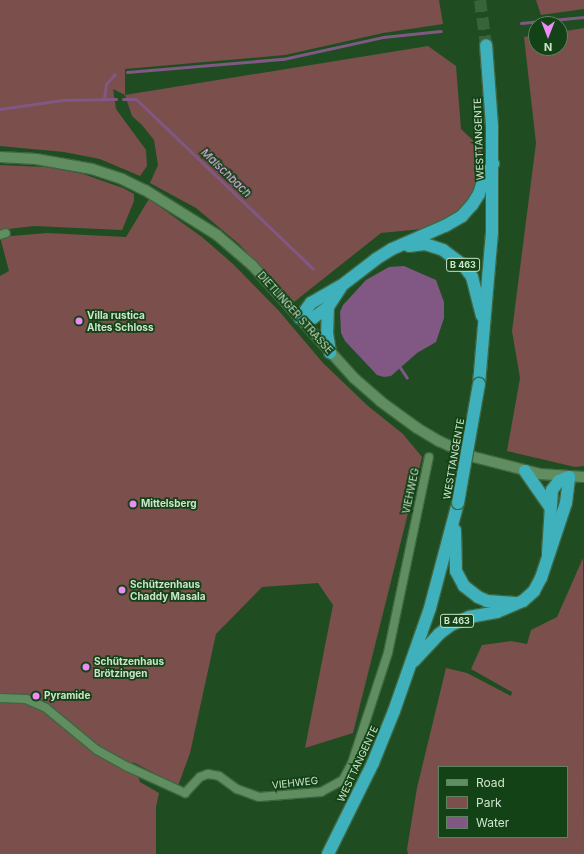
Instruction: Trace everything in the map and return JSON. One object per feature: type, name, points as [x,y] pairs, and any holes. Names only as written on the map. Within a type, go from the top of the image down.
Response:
[{"type":"highway","name":"WESTTANGENTE","points":[[328,854],[358,792],[394,711],[430,608],[458,503],[479,384],[485,333],[492,233],[493,164],[486,45]]},
{"type":"highway","name":"B 463","points":[[300,318],[311,302],[341,286],[376,259],[396,247],[445,226],[462,216],[479,194],[484,178],[493,164]]},
{"type":"highway","name":"B 463","points":[[396,247],[425,244],[443,250],[464,266],[472,277],[478,294],[485,333]]},
{"type":"highway","name":"B 463","points":[[300,318],[313,318],[328,307],[341,286]]},
{"type":"highway","name":"B 463","points":[[328,307],[327,333],[330,353]]},
{"type":"highway","points":[[525,472],[550,507]]},
{"type":"highway","name":"B 463","points":[[411,665],[439,634],[451,625],[469,617],[497,612],[518,603],[534,591],[541,578],[566,503],[569,477],[559,481],[552,490],[548,554]]},
{"type":"highway","name":"B 463","points":[[455,517],[455,566],[464,586],[478,597],[487,601],[518,603]]},
{"type":"main road","name":"DIETLINGER STRASSE","points":[[0,157],[36,159],[92,169],[122,179],[146,190],[217,235],[252,265],[354,378],[380,401],[417,428],[461,452],[525,472],[584,478]]},
{"type":"street","name":"VIEHWEG","points":[[0,698],[26,699],[46,708],[97,750],[128,767],[185,793],[200,778],[208,774],[219,776],[237,789],[259,797],[321,792],[343,780],[352,763],[388,653],[428,457]]},
{"type":"green space","points":[[0,0],[439,0],[443,24],[383,33],[285,55],[125,69],[125,95],[113,89],[116,109],[146,150],[147,166],[140,176],[100,159],[64,152],[0,146]]},
{"type":"green space","points":[[536,0],[584,0],[584,9],[541,15]]},
{"type":"green space","points":[[584,28],[584,466],[575,467],[507,451],[520,378],[512,331],[536,143],[524,37],[528,36],[528,56],[568,56],[568,31]]},
{"type":"green space","points":[[428,46],[456,66],[461,129],[481,148],[481,166],[472,194],[460,211],[442,221],[422,229],[381,233],[294,302],[239,244],[196,208],[150,183],[158,165],[154,140],[142,125],[132,116],[125,95]]},
{"type":"green space","points":[[0,165],[45,167],[83,174],[123,188],[134,194],[134,201],[122,230],[34,226],[0,230]]},
{"type":"green space","points":[[149,199],[202,237],[233,264],[279,311],[323,363],[368,406],[403,434],[422,457],[353,733],[305,748],[333,605],[318,583],[262,587],[216,634],[190,753],[178,786],[133,762],[140,782],[159,793],[156,807],[156,854],[0,854],[0,276],[9,271],[0,237],[47,233],[126,237]]},
{"type":"green space","points":[[583,558],[584,854],[408,854],[407,849],[417,788],[446,668],[467,673],[511,696],[512,692],[471,669],[482,645],[511,641],[527,644],[531,630],[557,617]]},
{"type":"water","points":[[404,266],[436,280],[444,302],[444,318],[436,342],[417,353],[391,376],[384,377],[377,375],[345,341],[341,333],[340,312],[343,305],[366,280],[389,267]]},
{"type":"waterway","points":[[521,23],[584,17]]},
{"type":"waterway","points":[[127,72],[283,59],[383,37],[441,31]]},
{"type":"waterway","points":[[104,98],[106,84],[115,74]]},
{"type":"waterway","name":"Malschbach","points":[[0,109],[62,100],[116,99]]},
{"type":"waterway","name":"Malschbach","points":[[123,99],[136,99],[313,269]]},
{"type":"waterway","name":"Malschbach","points":[[399,366],[407,378]]},
{"type":"tunnel","points":[[480,0],[486,45]]},
{"type":"place","name":"Villa rustica Altes Schloss","points":[[79,321]]},
{"type":"place","name":"Mittelsberg","points":[[133,504]]},
{"type":"place","name":"Schützenhaus Chaddy Masala","points":[[122,590]]},
{"type":"place","name":"Schützenhaus Brötzingen","points":[[86,667]]},
{"type":"place","name":"Pyramide","points":[[36,696]]}]
